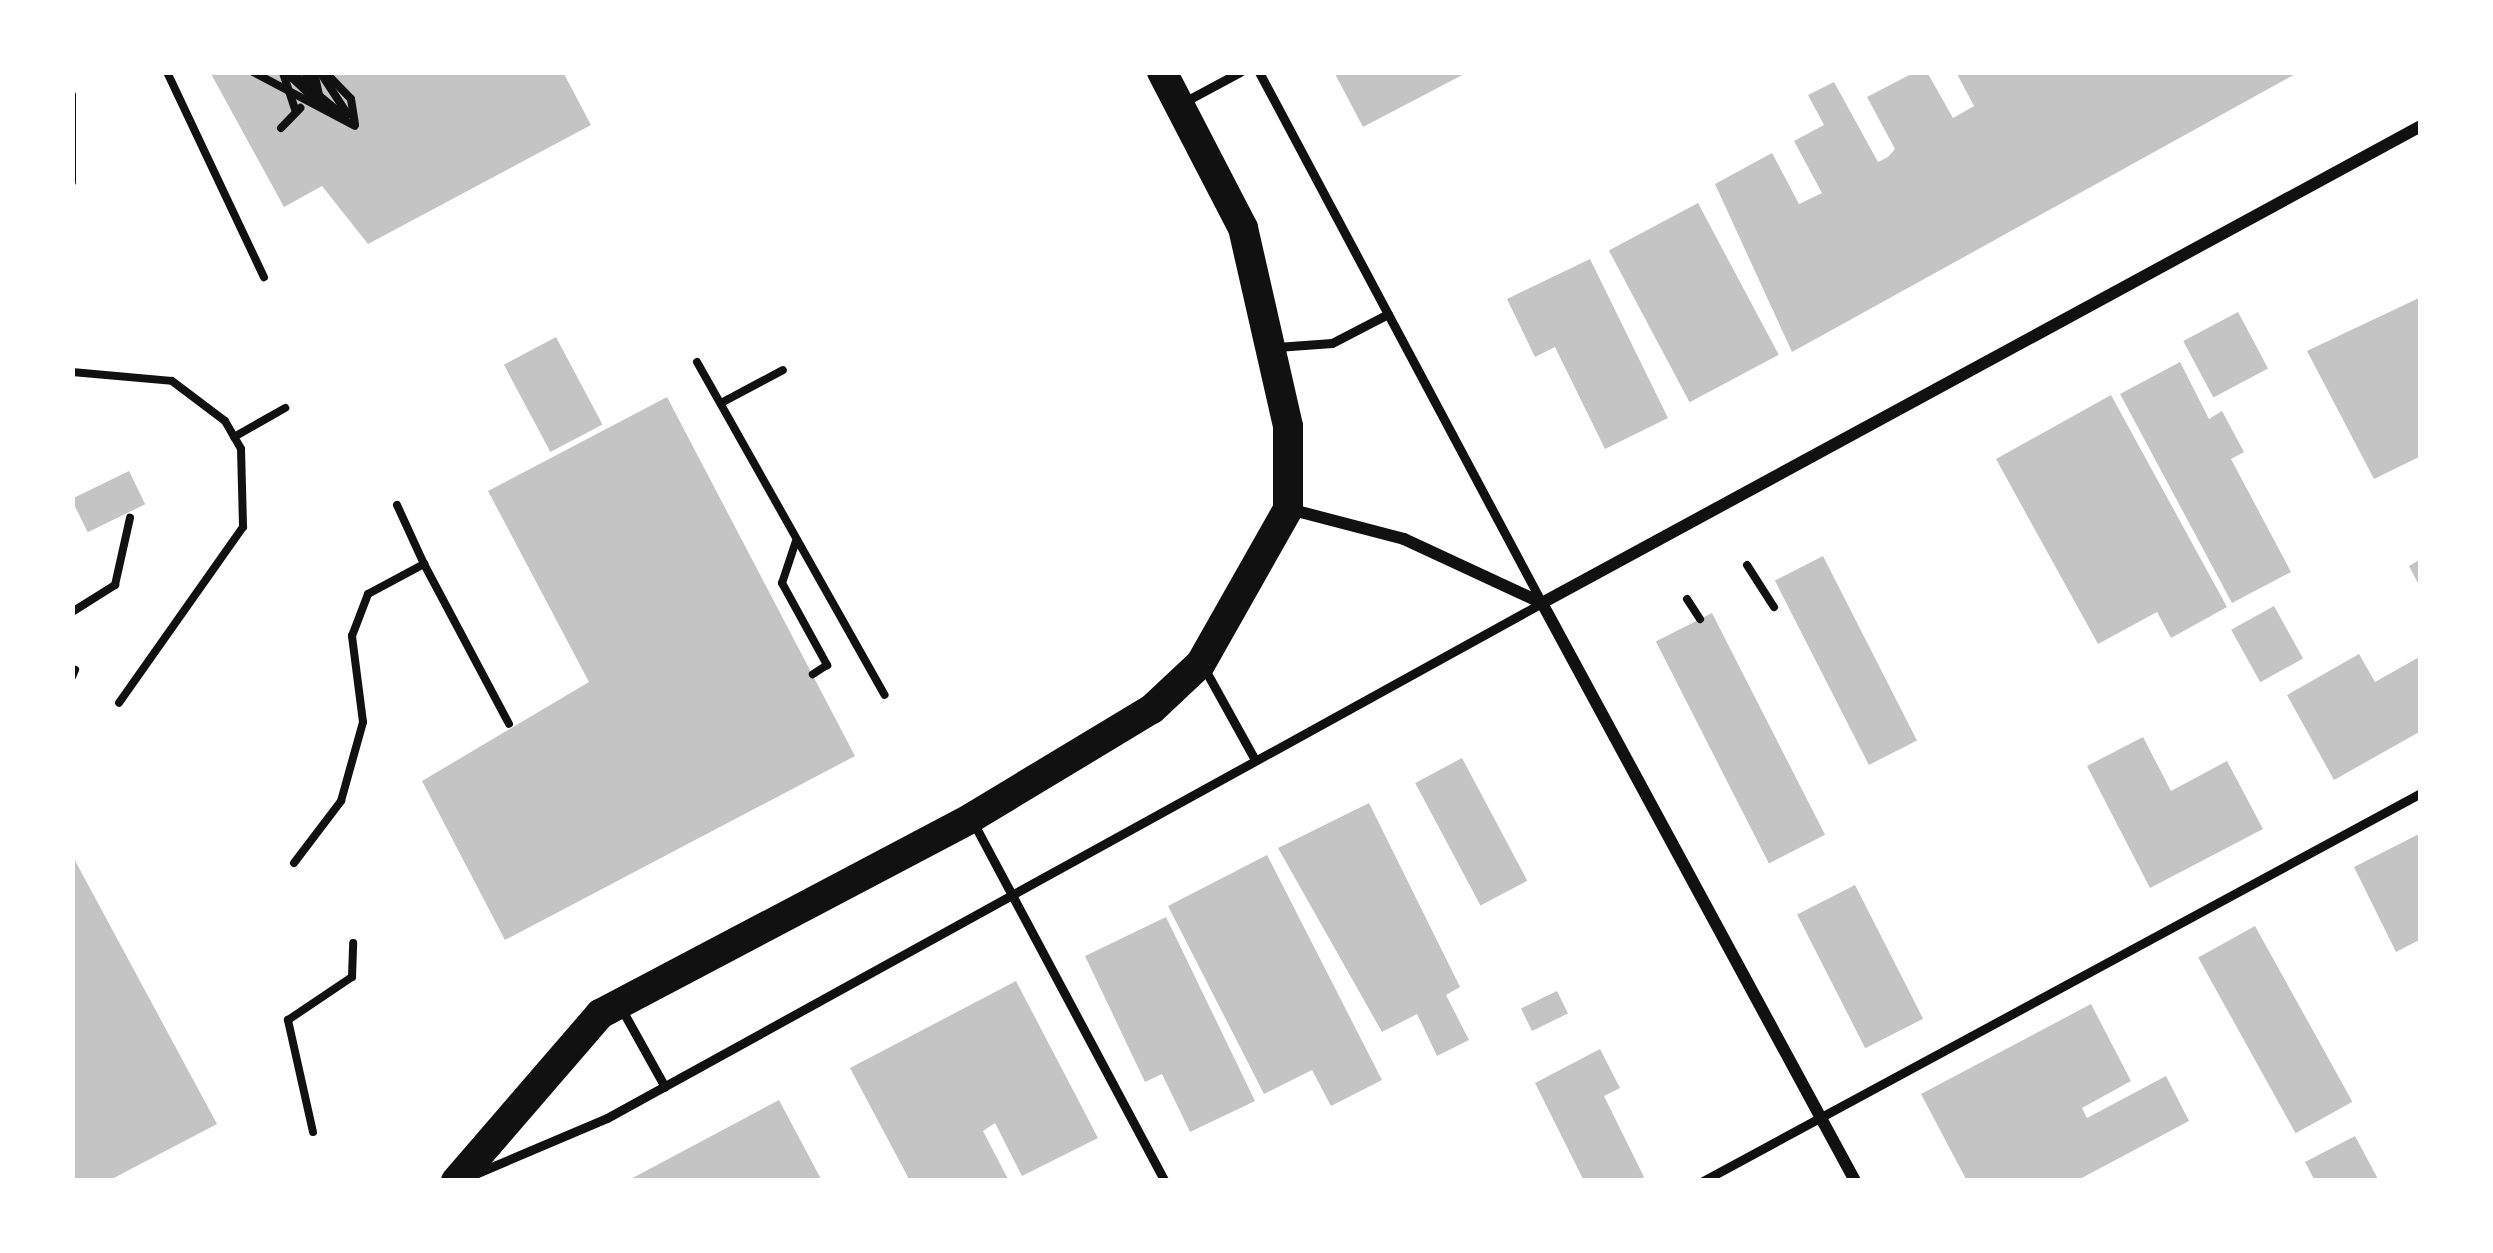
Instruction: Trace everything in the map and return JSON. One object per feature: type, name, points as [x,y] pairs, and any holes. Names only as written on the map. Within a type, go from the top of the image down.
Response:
[{"type":"main road","points":[[457,1181],[619,1004],[970,818],[1152,709],[1201,663],[1288,509],[1276,347],[1243,228],[1162,72]]},
{"type":"street","points":[[1543,603],[2421,126]]},
{"type":"street","points":[[1288,509],[1404,539],[1543,603],[1855,1181]]},
{"type":"lane","points":[[1180,104],[1240,72]]},
{"type":"lane","points":[[457,1181],[608,1118],[1543,603],[1259,72]]},
{"type":"lane","points":[[1276,347],[1332,343],[1388,314]]},
{"type":"lane","points":[[1201,663],[1255,760]]},
{"type":"lane","points":[[1703,1181],[2421,793]]},
{"type":"lane","points":[[970,818],[1165,1181]]},
{"type":"lane","points":[[619,1004],[664,1087]]},
{"type":"path","points":[[167,72],[264,277]]},
{"type":"path","points":[[254,72],[278,75],[319,95],[355,126]]},
{"type":"path","points":[[254,72],[355,126]]},
{"type":"path","points":[[304,72],[319,95]]},
{"type":"path","points":[[319,95],[320,72]]},
{"type":"path","points":[[320,72],[355,126]]},
{"type":"path","points":[[278,75],[301,98]]},
{"type":"path","points":[[278,75],[301,98]]},
{"type":"path","points":[[72,95],[72,182]]},
{"type":"path","points":[[281,128],[296,112],[301,98]]},
{"type":"path","points":[[697,362],[884,695]]},
{"type":"path","points":[[720,404],[783,370]]},
{"type":"path","points":[[72,372],[172,380],[234,437],[243,527],[119,703]]},
{"type":"path","points":[[234,437],[285,408]]},
{"type":"path","points":[[397,505],[509,724]]},
{"type":"path","points":[[72,612],[115,586],[130,518]]},
{"type":"path","points":[[796,538],[782,583],[827,665],[813,674]]},
{"type":"path","points":[[294,863],[341,801],[363,722],[352,636],[368,594],[424,564]]},
{"type":"path","points":[[1747,565],[1774,607]]},
{"type":"path","points":[[1687,599],[1700,619]]},
{"type":"path","points":[[313,1132],[288,1020],[352,977],[353,943]]},
{"type":"building","points":[[210,72],[563,72],[591,125],[368,244],[322,186],[284,207]]},
{"type":"building","points":[[1334,72],[1468,72],[1363,127]]},
{"type":"building","points":[[1915,72],[1927,72],[1953,118],[1974,106],[1956,72],[2299,72],[1792,352],[1715,184],[1772,153],[1799,204],[1822,193],[1794,141],[1824,125],[1808,95],[1834,82],[1878,162],[1888,157],[1895,149],[1867,97]]},
{"type":"building","points":[[1698,203],[1779,355],[1690,402],[1609,250]]},
{"type":"building","points":[[1590,259],[1668,418],[1605,449],[1555,347],[1535,357],[1507,299]]},
{"type":"building","points":[[2421,297],[2421,456],[2374,479],[2307,351]]},
{"type":"building","points":[[2238,312],[2268,369],[2213,398],[2183,341]]},
{"type":"building","points":[[556,337],[602,424],[550,452],[504,365]]},
{"type":"building","points":[[2180,362],[2209,419],[2222,411],[2244,452],[2231,459],[2291,572],[2232,603],[2120,394]]},
{"type":"building","points":[[2111,395],[2227,607],[2171,638],[2157,612],[2098,644],[1996,459]]},
{"type":"building","points":[[667,397],[855,756],[505,940],[422,781],[589,682],[488,491]]},
{"type":"building","points":[[129,471],[145,504],[88,532],[72,499]]},
{"type":"building","points":[[1823,556],[1917,740],[1869,765],[1775,581]]},
{"type":"building","points":[[2421,559],[2421,589],[2409,566]]},
{"type":"building","points":[[2274,606],[2303,658],[2260,682],[2231,630]]},
{"type":"building","points":[[1712,613],[1825,835],[1769,863],[1656,642]]},
{"type":"building","points":[[2359,654],[2375,682],[2421,656],[2421,731],[2334,780],[2287,695]]},
{"type":"building","points":[[2143,737],[2171,791],[2227,761],[2263,829],[2150,888],[2087,766]]},
{"type":"building","points":[[1462,758],[1527,881],[1480,906],[1415,783]]},
{"type":"building","points":[[1369,803],[1460,987],[1446,995],[1469,1040],[1437,1056],[1417,1014],[1382,1032],[1278,848]]},
{"type":"building","points":[[2421,833],[2421,939],[2396,952],[2354,867]]},
{"type":"building","points":[[72,855],[217,1124],[108,1181],[72,1181]]},
{"type":"building","points":[[1267,855],[1382,1080],[1331,1106],[1312,1070],[1264,1094],[1168,906]]},
{"type":"building","points":[[1855,885],[1923,1019],[1865,1048],[1797,915]]},
{"type":"building","points":[[1166,917],[1255,1101],[1190,1132],[1162,1074],[1145,1082],[1085,956]]},
{"type":"building","points":[[2255,926],[2352,1102],[2296,1133],[2198,958]]},
{"type":"building","points":[[1016,981],[1098,1138],[1022,1176],[995,1123],[983,1131],[1009,1181],[910,1181],[850,1068]]},
{"type":"building","points":[[1557,991],[1568,1013],[1532,1031],[1521,1009]]},
{"type":"building","points":[[2091,1004],[2131,1081],[2082,1108],[2087,1118],[2166,1076],[2189,1121],[2076,1181],[1967,1181],[1921,1094]]},
{"type":"building","points":[[1600,1049],[1620,1088],[1604,1096],[1644,1177],[1636,1181],[1584,1181],[1535,1083]]},
{"type":"building","points":[[779,1100],[822,1181],[627,1181]]},
{"type":"building","points":[[2355,1136],[2379,1181],[2315,1181],[2305,1162]]}]
